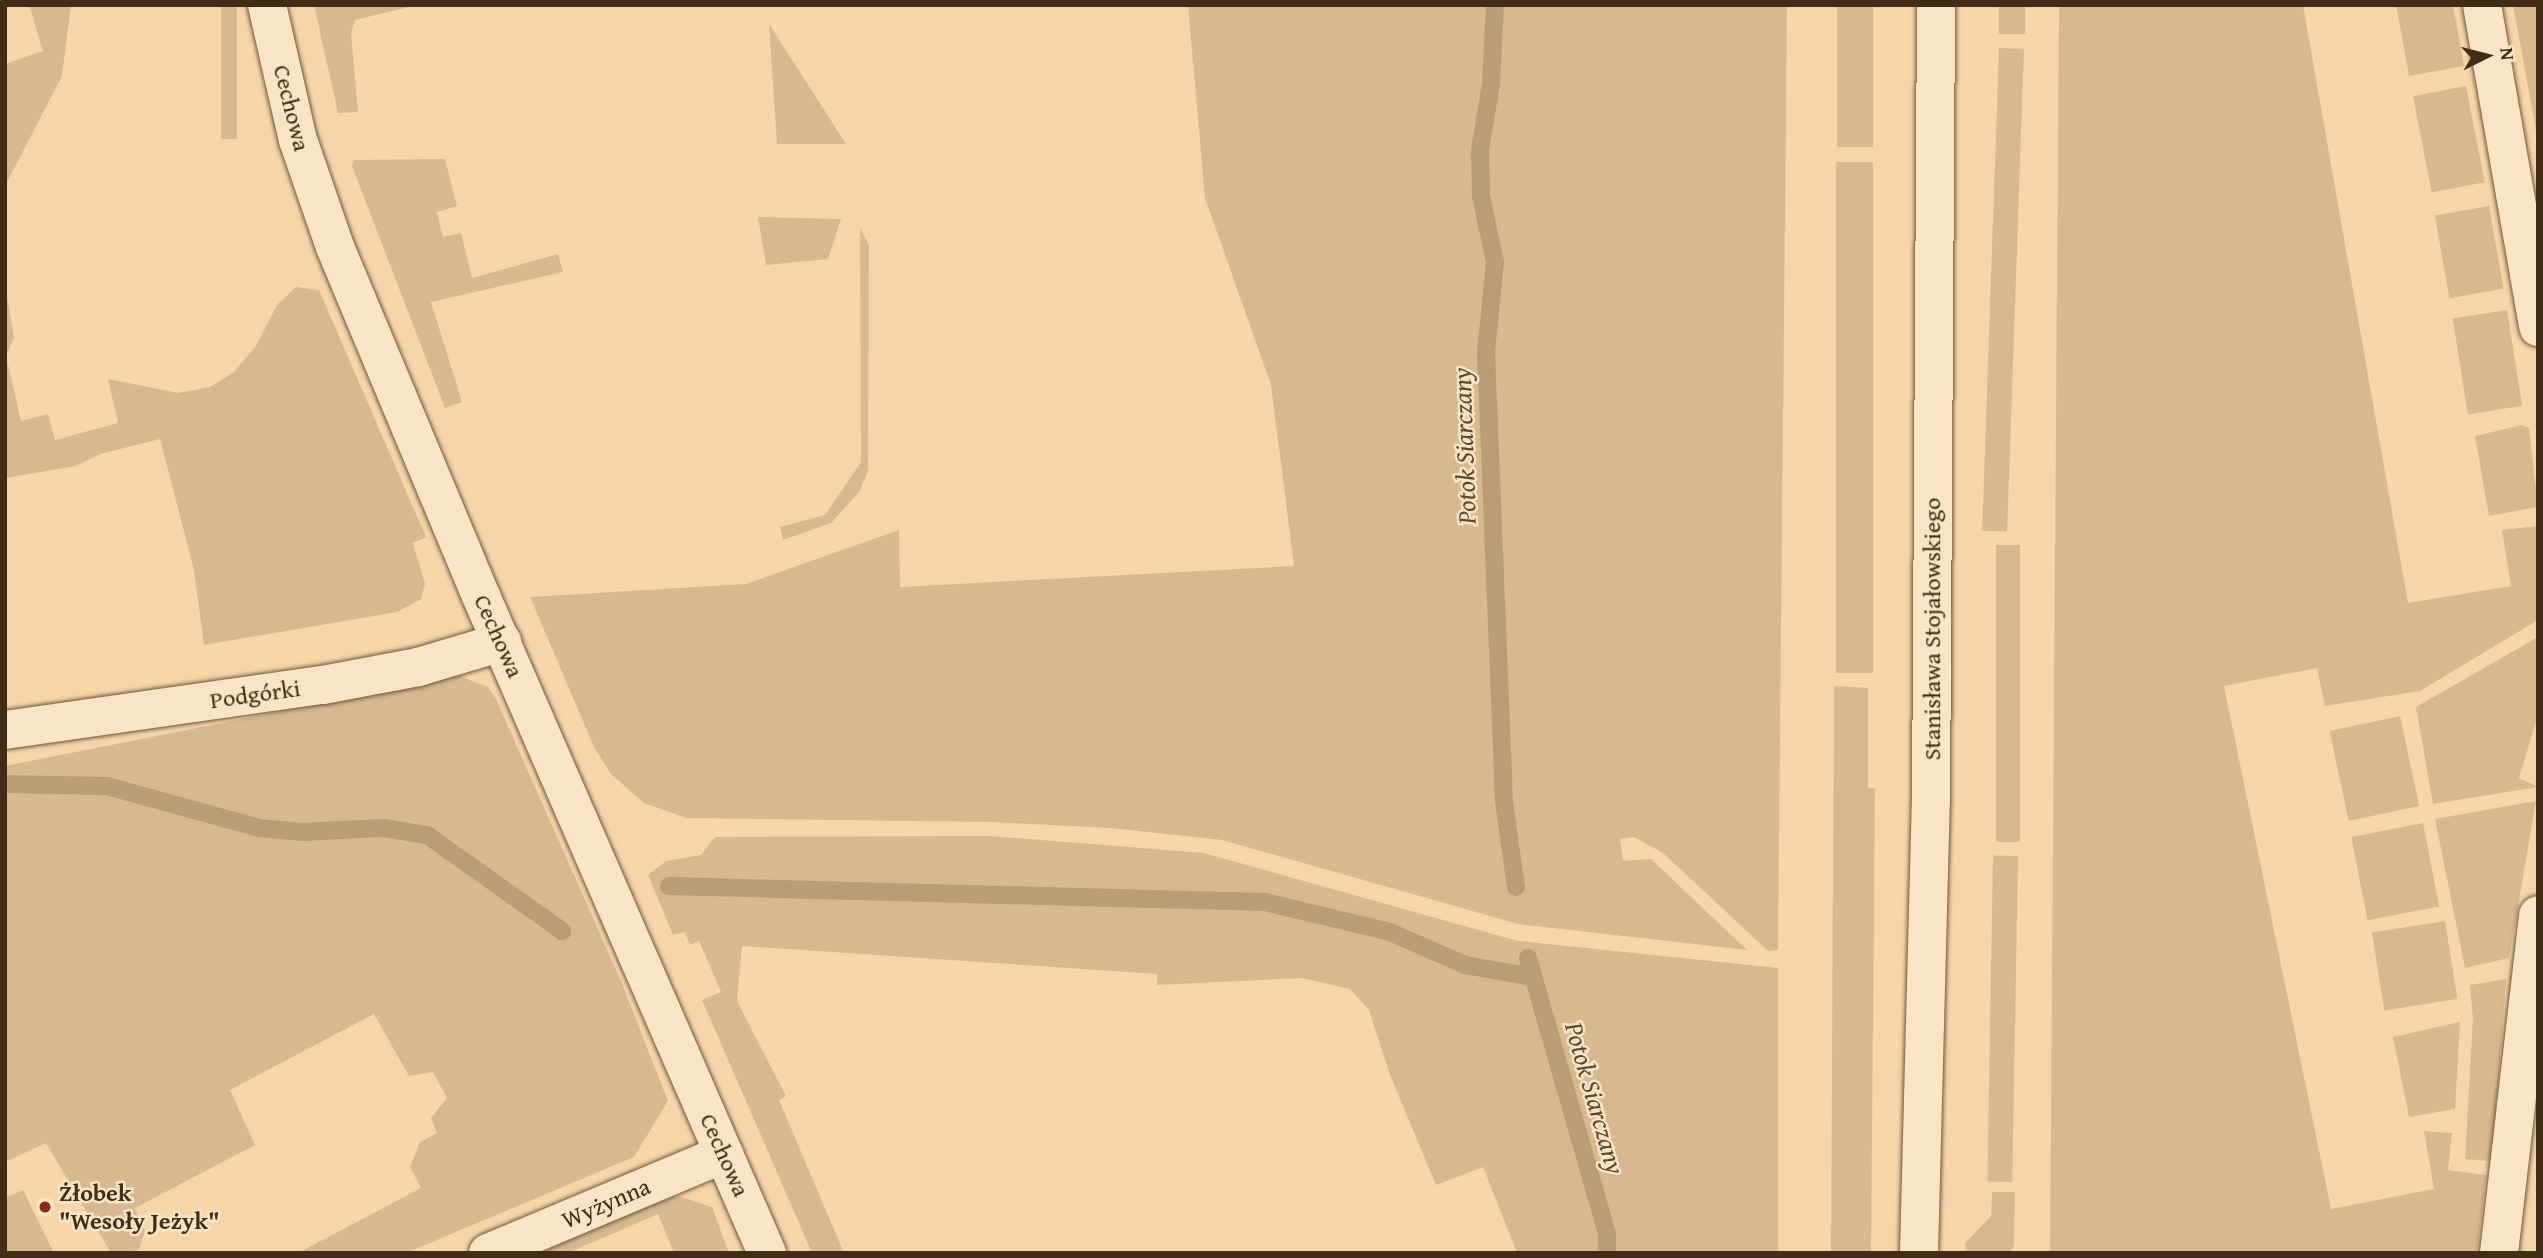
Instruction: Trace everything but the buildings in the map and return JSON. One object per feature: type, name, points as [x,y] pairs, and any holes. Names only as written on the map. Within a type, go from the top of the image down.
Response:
[{"type":"street","name":"Cechowa","points":[[267,5],[298,140],[335,247],[502,642],[767,1253]]},
{"type":"street","name":"Stanisława Stojałowskiego","points":[[1919,1253],[1931,802],[1936,5]]},
{"type":"street","points":[[2482,5],[2538,327]]},
{"type":"street","name":"Podgórki","points":[[5,730],[323,685],[418,667],[502,642]]},
{"type":"street","points":[[2498,1253],[2538,915]]},
{"type":"street","name":"Wyżynna","points":[[488,1253],[724,1154]]},
{"type":"shaded area","points":[[29,5],[71,5],[62,76],[5,186],[5,64],[43,51]]},
{"type":"shaded area","points":[[221,5],[237,5],[237,139],[221,139]]},
{"type":"shaded area","points":[[314,5],[417,5],[355,20],[351,33],[358,112],[338,113]]},
{"type":"shaded area","points":[[1188,5],[1787,5],[1778,950],[1768,951],[1663,853],[1634,837],[1620,839],[1623,861],[1651,859],[1747,950],[1518,924],[1222,840],[1110,828],[989,822],[686,818],[644,803],[611,774],[594,747],[530,597],[746,584],[899,530],[900,587],[1294,566],[1271,385],[1205,198]]},
{"type":"shaded area","points":[[1837,5],[1873,5],[1873,147],[1837,147]]},
{"type":"shaded area","points":[[1999,5],[2025,5],[2025,34],[1999,34]]},
{"type":"shaded area","points":[[2059,5],[2303,5],[2408,603],[2511,586],[2502,530],[2538,526],[2538,620],[2420,691],[2325,706],[2317,668],[2224,686],[2331,1209],[2434,1189],[2424,1131],[2452,1133],[2448,1170],[2486,1175],[2477,1253],[2050,1253]]},
{"type":"shaded area","points":[[2396,5],[2453,5],[2464,66],[2409,76]]},
{"type":"shaded area","points":[[2513,5],[2538,5],[2538,141]]},
{"type":"shaded area","points":[[769,24],[846,144],[777,144]]},
{"type":"shaded area","points":[[1999,48],[2024,49],[2007,532],[1982,531]]},
{"type":"shaded area","points":[[2466,86],[2485,182],[2432,193],[2413,96]]},
{"type":"shaded area","points":[[445,159],[457,206],[437,212],[443,237],[461,233],[472,278],[558,254],[563,272],[431,302],[462,402],[445,408],[352,166],[354,160]]},
{"type":"shaded area","points":[[1836,162],[1873,162],[1873,673],[1836,673]]},
{"type":"shaded area","points":[[2489,206],[2504,289],[2449,298],[2435,216]]},
{"type":"shaded area","points":[[758,217],[841,219],[828,259],[766,265]]},
{"type":"shaded area","points":[[860,228],[869,245],[868,471],[859,492],[831,523],[783,540],[780,527],[825,515],[861,462]]},
{"type":"shaded area","points":[[5,283],[14,338],[6,356],[21,421],[48,414],[55,440],[118,423],[108,379],[178,393],[210,387],[234,372],[256,346],[277,305],[296,287],[319,290],[426,537],[413,543],[425,584],[421,599],[397,612],[204,645],[194,570],[160,439],[100,454],[76,466],[5,478]]},
{"type":"shaded area","points":[[2507,310],[2522,406],[2468,414],[2453,319]]},
{"type":"shaded area","points":[[2522,425],[2529,428],[2538,507],[2489,516],[2475,436]]},
{"type":"shaded area","points":[[1996,545],[2020,545],[2020,842],[1996,842]]},
{"type":"shaded area","points":[[2538,637],[2538,715],[2519,778],[2538,787],[2433,804],[2416,707]]},
{"type":"shaded area","points":[[459,676],[488,687],[496,699],[621,981],[668,1101],[634,1157],[406,1253],[298,1253],[421,1188],[410,1167],[420,1142],[437,1133],[431,1118],[447,1098],[433,1072],[409,1076],[374,1014],[230,1090],[255,1145],[135,1208],[145,1231],[139,1250],[111,1253],[46,1143],[5,1162],[5,766]]},
{"type":"shaded area","points":[[1834,686],[1868,688],[1868,788],[1875,788],[1871,1253],[1831,1253]]},
{"type":"shaded area","points":[[2400,716],[2419,806],[2349,821],[2330,731]]},
{"type":"shaded area","points":[[2536,801],[2509,958],[2465,968],[2435,819]]},
{"type":"shaded area","points":[[2423,823],[2439,906],[2368,920],[2351,837]]},
{"type":"shaded area","points":[[990,836],[1204,853],[1518,941],[1778,968],[1778,1253],[1517,1253],[1483,1167],[1436,1185],[1390,1075],[1369,1010],[1350,989],[1302,978],[1157,985],[1157,974],[742,946],[737,1001],[786,1096],[779,1100],[844,1253],[812,1253],[702,1000],[721,992],[699,941],[690,945],[685,932],[673,935],[648,875],[666,861],[701,855],[715,837]]},
{"type":"shaded area","points":[[1993,856],[2018,856],[2012,1182],[1987,1182]]},
{"type":"shaded area","points":[[2445,921],[2457,999],[2384,1011],[2372,933]]},
{"type":"shaded area","points":[[2506,979],[2492,1161],[2465,1159],[2473,1019],[2470,985]]},
{"type":"shaded area","points":[[2460,1022],[2455,1109],[2409,1117],[2393,1037]]},
{"type":"shaded area","points":[[23,1190],[54,1253],[5,1253],[5,1198]]},
{"type":"shaded area","points":[[1992,1192],[2015,1192],[2014,1246],[2009,1253],[1966,1253],[1965,1243],[1991,1216]]},
{"type":"shaded area","points":[[651,1196],[681,1197],[712,1207],[729,1253],[674,1253],[658,1214],[568,1253],[524,1253]]},
{"type":"waterway","name":"Potok Siarczany","points":[[1495,5],[1491,84],[1480,150],[1481,196],[1495,262],[1486,352],[1504,802],[1516,887]]},
{"type":"waterway","points":[[5,784],[107,786],[259,828],[303,832],[383,828],[427,835],[562,931]]},
{"type":"waterway","points":[[669,886],[1265,902],[1390,932],[1465,965],[1533,977]]},
{"type":"waterway","name":"Potok Siarczany","points":[[1528,958],[1607,1234],[1607,1253]]},
{"type":"place","name":"Żłobek \"Wesoły Jeżyk\"","points":[[45,1207]]}]
